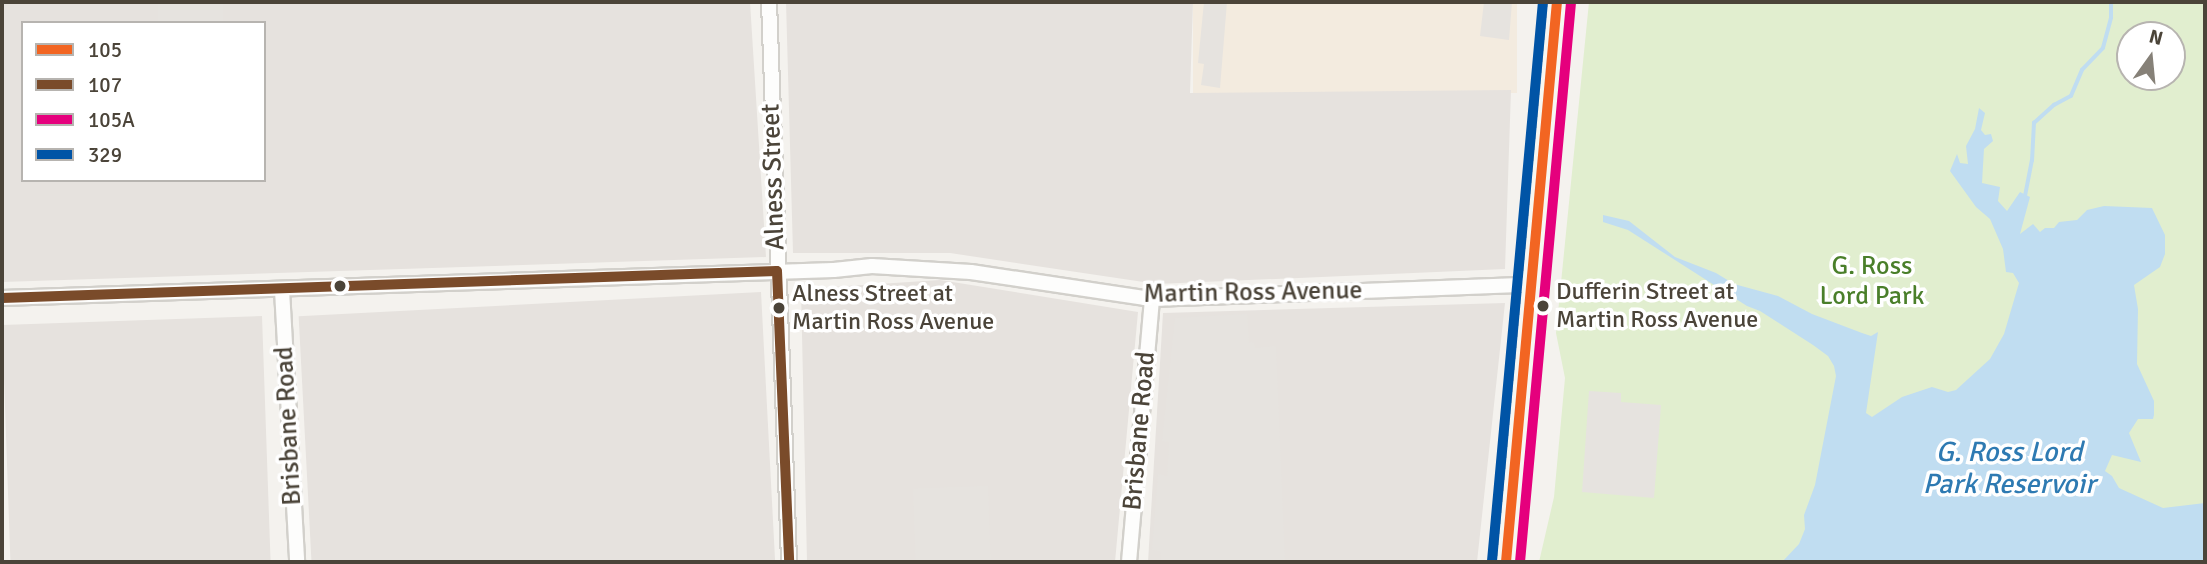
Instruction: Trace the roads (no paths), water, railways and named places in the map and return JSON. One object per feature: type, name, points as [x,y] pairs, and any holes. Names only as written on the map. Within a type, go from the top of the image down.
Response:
[{"type":"main road","points":[[1506,562],[1536,284],[1557,2]]},
{"type":"street","name":"Alness Street","points":[[769,2],[789,562]]},
{"type":"street","name":"Martin Ross Avenue","points":[[2,298],[282,290],[872,266],[926,268],[1152,299],[1536,284]]},
{"type":"street","name":"Brisbane Road","points":[[282,290],[296,562]]},
{"type":"street","name":"Brisbane Road","points":[[1129,562],[1152,299]]},
{"type":"water","name":"G. Ross Lord Park Reservoir","points":[[1979,108],[1985,113],[1981,130],[1985,135],[1991,134],[1993,141],[1984,149],[1982,183],[2000,187],[1998,201],[2007,211],[2020,192],[2030,197],[2020,234],[2033,224],[2040,232],[2045,228],[2054,228],[2059,222],[2077,220],[2087,210],[2104,206],[2152,208],[2165,235],[2165,254],[2160,267],[2134,285],[2138,309],[2137,364],[2154,401],[2154,415],[2153,419],[2138,419],[2129,433],[2141,462],[2112,455],[2105,471],[2112,476],[2119,488],[2163,508],[2205,503],[2205,562],[1782,562],[1799,544],[1805,529],[1804,515],[1815,485],[1836,376],[1834,366],[1828,356],[1760,311],[1747,306],[1628,230],[1603,222],[1603,215],[1629,221],[1675,257],[1716,273],[1734,284],[1778,296],[1812,314],[1871,336],[1878,332],[1866,413],[1872,417],[1902,397],[1932,387],[1948,392],[1956,390],[1990,359],[2004,334],[2019,283],[2013,273],[2006,272],[2003,249],[1990,219],[1976,207],[1950,171],[1957,154],[1960,163],[1968,164],[1966,146],[1975,129]]},
{"type":"waterway","points":[[2025,196],[2032,161],[2034,123],[2054,105],[2071,96],[2082,70],[2103,48],[2111,18],[2111,2]]},
{"type":"place","name":"Dufferin Street at Martin Ross Avenue","points":[[1543,306]]},
{"type":"place","name":"Alness Street at Martin Ross Avenue","points":[[779,308]]},
{"type":"park label","name":"G. Ross Lord Park","points":[[1872,282]]}]
